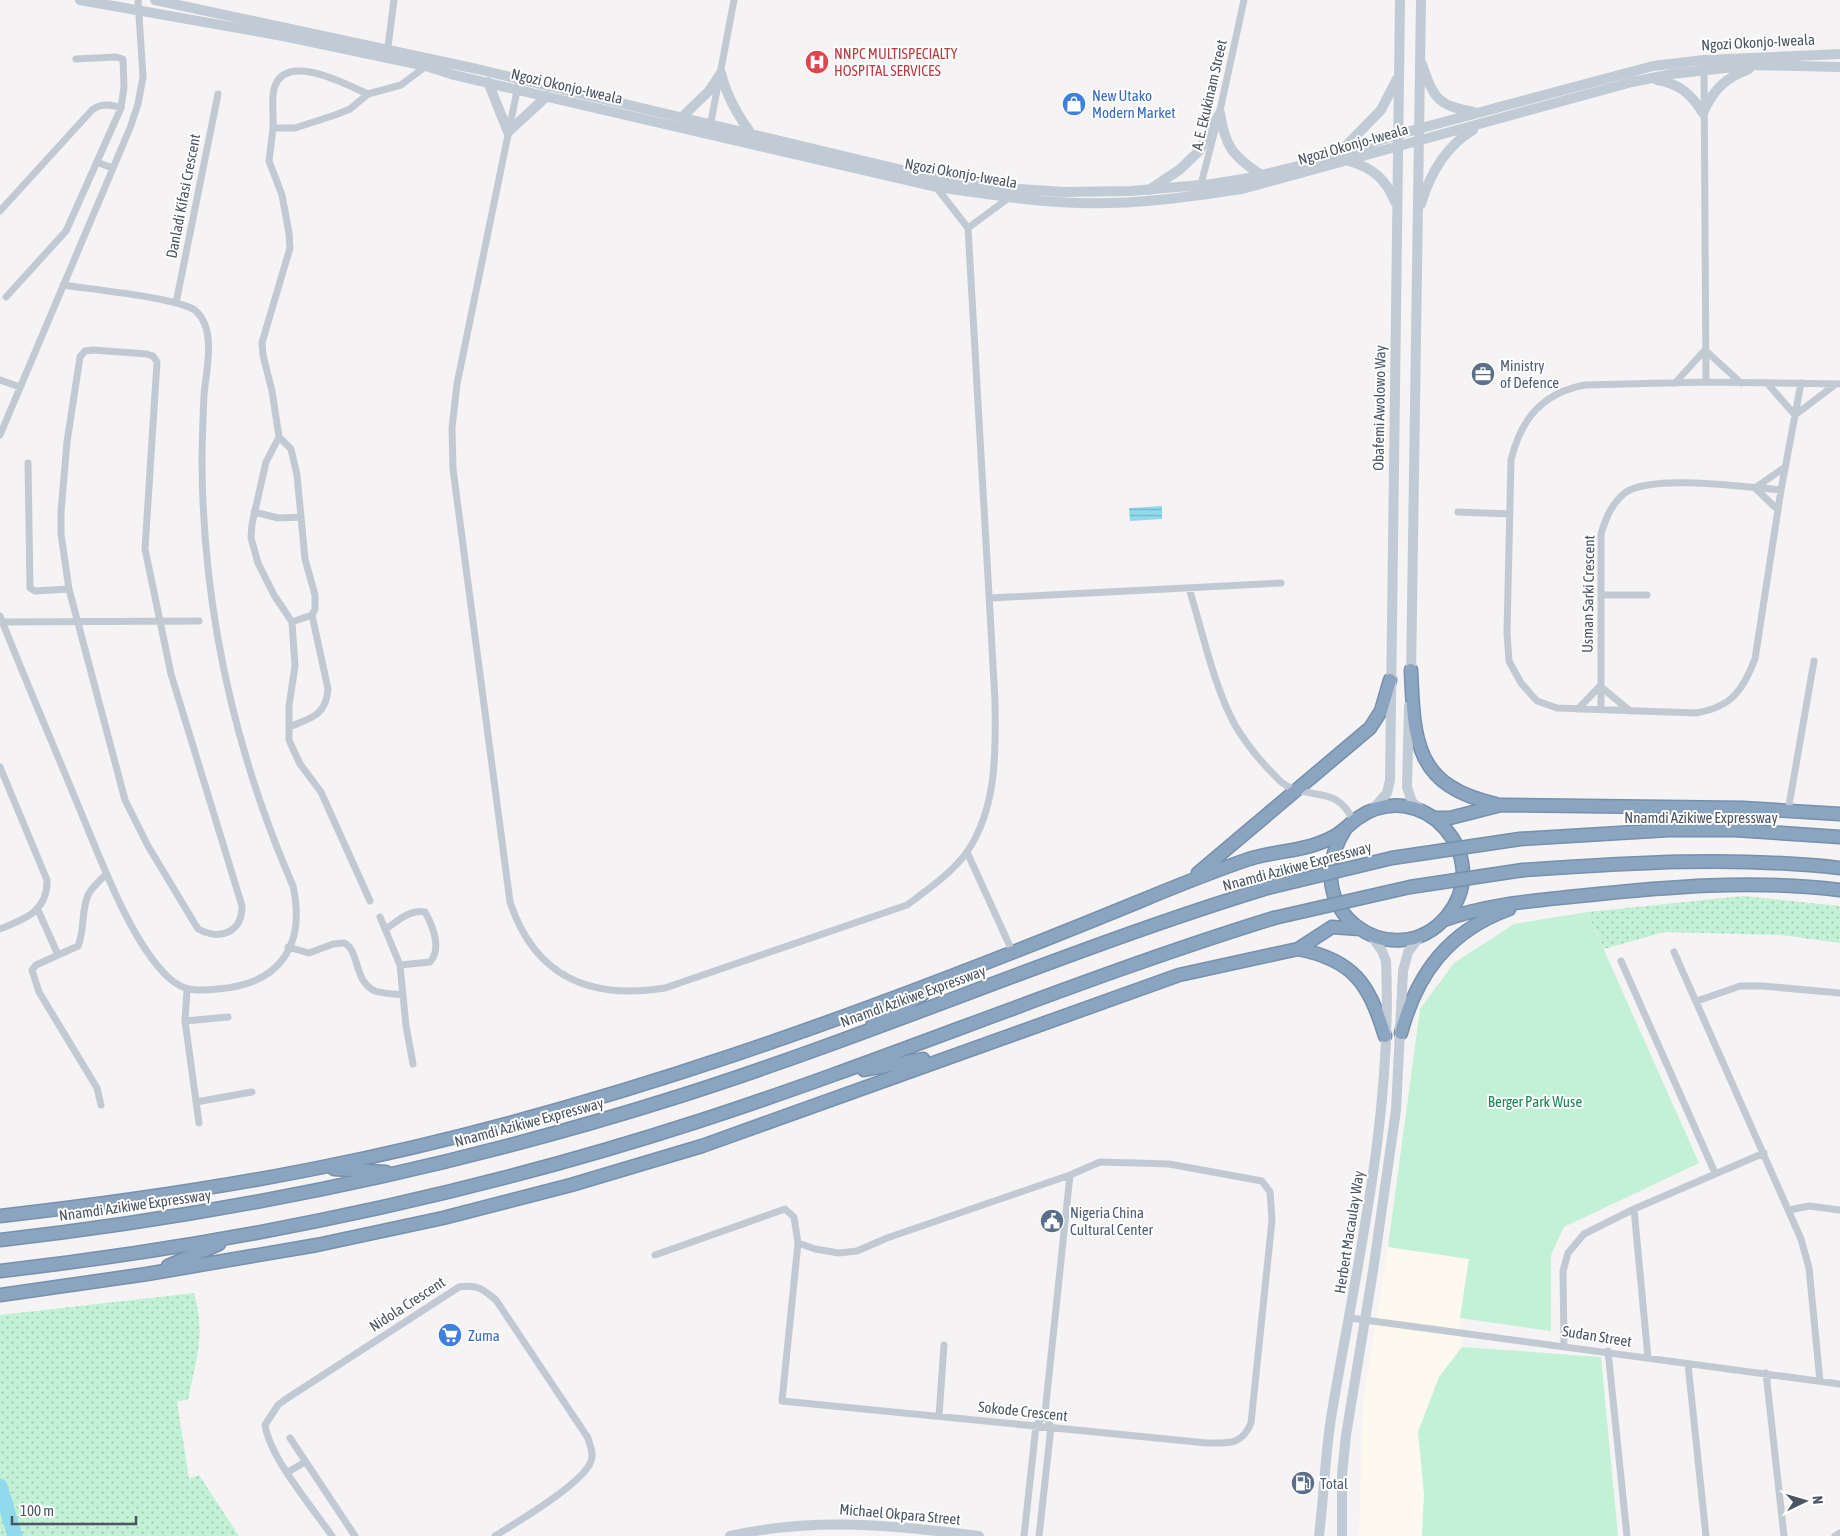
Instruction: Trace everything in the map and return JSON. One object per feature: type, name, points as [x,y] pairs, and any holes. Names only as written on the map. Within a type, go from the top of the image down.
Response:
[{"type":"highway","points":[[1411,670],[1415,732],[1417,743],[1428,765],[1444,783],[1456,791],[1468,797],[1501,805]]},
{"type":"highway","points":[[1173,888],[1206,867],[1370,728],[1381,711],[1390,680]]},
{"type":"highway","name":"Nnamdi Azikiwe Expressway","points":[[1436,818],[1450,818],[1501,805],[1598,805],[1840,814]]},
{"type":"highway","points":[[0,1295],[147,1274],[317,1245],[443,1218],[571,1185],[702,1146],[1179,975],[1298,949],[1332,927],[1365,932],[1396,940],[1421,936],[1444,920],[1456,904],[1462,886],[1463,867],[1459,848],[1449,832],[1436,818],[1421,810],[1405,806],[1388,806],[1372,810],[1350,825],[1336,844],[1330,882],[1335,900],[1345,916],[1365,932]]},
{"type":"highway","name":"Nnamdi Azikiwe Expressway","points":[[5,1215],[208,1188],[320,1168],[546,1112],[678,1073],[953,977],[1173,888],[1256,857],[1322,842],[1350,825]]},
{"type":"highway","name":"Nnamdi Azikiwe Expressway","points":[[6,1239],[214,1210],[404,1173],[552,1134],[672,1098],[844,1039],[946,1003],[1110,939],[1267,888],[1392,858],[1520,839],[1669,830],[1735,830],[1840,837]]},
{"type":"highway","points":[[0,1271],[235,1237],[435,1197],[514,1176],[695,1122],[827,1077],[1187,945],[1274,918],[1410,887],[1523,870],[1670,861],[1736,862],[1840,868]]},
{"type":"highway","points":[[1444,920],[1490,907],[1531,901],[1677,887],[1740,884],[1840,890]]},
{"type":"highway","points":[[1400,1033],[1415,990],[1444,950],[1458,937],[1492,916],[1531,901]]},
{"type":"highway","points":[[1298,949],[1330,957],[1354,974],[1372,997],[1385,1036]]},
{"type":"highway","points":[[844,1039],[953,977]]},
{"type":"highway","points":[[827,1077],[957,1053]]},
{"type":"highway","points":[[320,1168],[404,1173]]},
{"type":"highway","points":[[147,1274],[235,1237]]},
{"type":"street","name":"Ngozi Okonjo-Iweala","points":[[80,0],[138,5],[278,35],[387,54],[488,82],[518,84],[546,96],[710,130],[936,187],[1080,204],[1199,196],[1242,190],[1601,90],[1704,65],[1838,53]]},
{"type":"street","name":"Ngozi Okonjo-Iweala","points":[[156,0],[518,84],[681,118],[710,130],[752,135],[919,174],[992,187],[1064,192],[1149,190],[1201,185],[1261,175],[1336,156],[1399,134],[1653,66],[1840,66]]},
{"type":"street","points":[[387,54],[394,0]]},
{"type":"street","points":[[710,130],[734,0]]},
{"type":"street","name":"A. E. Ekukinam Street","points":[[1199,196],[1220,113],[1244,0]]},
{"type":"street","name":"Obafemi Awolowo Way","points":[[1372,810],[1387,793],[1390,780],[1400,0]]},
{"type":"street","points":[[1420,0],[1411,670],[1407,787],[1412,802],[1421,810]]},
{"type":"street","points":[[0,435],[130,128],[138,104],[142,77],[138,5]]},
{"type":"street","points":[[1420,55],[1429,85],[1443,103],[1450,107],[1478,113]]},
{"type":"street","points":[[6,297],[66,231],[121,108],[124,87],[123,59],[116,56],[76,58]]},
{"type":"street","points":[[1704,65],[1706,382]]},
{"type":"street","points":[[1703,113],[1711,95],[1718,86],[1738,73],[1758,65]]},
{"type":"street","points":[[273,128],[295,128],[350,109],[368,94],[401,85],[426,66]]},
{"type":"street","points":[[289,727],[314,717],[323,710],[327,701],[328,689],[318,634],[312,615],[315,609],[315,595],[305,559],[298,475],[291,450],[278,437],[262,344],[290,248],[282,195],[269,161],[273,128],[274,89],[279,79],[289,72],[311,71],[368,94]]},
{"type":"street","points":[[681,118],[709,91],[721,73]]},
{"type":"street","points":[[721,73],[734,110],[752,135]]},
{"type":"street","points":[[1336,156],[1381,110],[1391,94],[1399,74]]},
{"type":"street","points":[[1650,78],[1681,87],[1695,100],[1703,113]]},
{"type":"street","points":[[488,82],[508,132]]},
{"type":"street","points":[[518,84],[457,384],[452,428],[454,477],[507,891],[515,918],[526,939],[548,964],[572,980],[604,990],[641,992],[665,988],[907,905],[934,884],[967,852],[989,798],[996,762],[996,700],[968,228],[936,187]]},
{"type":"street","name":"Danladi Kifasi Crescent","points":[[176,303],[218,94]]},
{"type":"street","points":[[508,132],[546,96]]},
{"type":"street","points":[[0,211],[92,110],[96,107],[108,105],[121,108]]},
{"type":"street","points":[[1220,113],[1228,146],[1240,160],[1261,175]]},
{"type":"street","points":[[1149,190],[1179,170],[1199,151],[1220,113]]},
{"type":"street","points":[[1417,217],[1426,188],[1442,158],[1462,136],[1485,123]]},
{"type":"street","points":[[1348,161],[1363,165],[1376,172],[1391,191],[1397,207]]},
{"type":"street","points":[[97,162],[112,168]]},
{"type":"street","points":[[968,228],[1010,197]]},
{"type":"street","points":[[63,285],[176,303],[196,311],[204,323],[208,337],[202,440],[202,492],[205,545],[214,615],[226,685],[244,756],[293,886],[298,908],[294,934],[282,962],[268,976],[233,988],[186,990],[170,979],[156,965],[140,940],[106,874],[1,619],[77,622],[199,621]]},
{"type":"street","points":[[93,350],[147,354],[152,356],[158,371],[145,549],[171,674],[242,906],[242,919],[236,928],[222,934],[208,934],[198,929],[135,822],[125,800],[77,622],[69,589],[62,541],[61,512],[67,442],[80,357],[85,351],[93,350]]},
{"type":"street","points":[[1706,350],[1741,383]]},
{"type":"street","points":[[1675,383],[1706,350]]},
{"type":"street","points":[[0,380],[20,387]]},
{"type":"street","points":[[1801,383],[1781,490],[1755,659],[1746,682],[1730,701],[1713,710],[1696,712],[1557,708],[1537,701],[1521,682],[1509,661],[1507,633],[1511,460],[1515,444],[1535,411],[1553,394],[1585,385],[1706,382],[1741,383],[1801,383],[1838,384]]},
{"type":"street","points":[[1767,383],[1795,415]]},
{"type":"street","points":[[1795,415],[1838,384]]},
{"type":"street","points":[[278,437],[266,462],[254,512],[251,538],[258,563],[274,596],[292,622],[295,666],[289,706],[289,740],[292,748],[321,792],[370,901]]},
{"type":"street","points":[[28,463],[30,588],[35,590],[69,589]]},
{"type":"street","points":[[1778,510],[1755,488],[1785,467]]},
{"type":"street","name":"Usman Sarki Crescent","points":[[1601,710],[1601,534],[1607,514],[1626,492],[1644,484],[1664,483],[1781,490]]},
{"type":"street","points":[[254,512],[278,518],[301,517]]},
{"type":"street","points":[[1458,512],[1510,514]]},
{"type":"street","points":[[990,598],[1281,583]]},
{"type":"street","points":[[1189,588],[1219,683],[1235,725],[1278,780],[1297,791],[1334,798],[1348,808],[1350,825]]},
{"type":"street","points":[[1601,595],[1646,595]]},
{"type":"street","points":[[292,622],[312,615]]},
{"type":"street","points":[[1788,811],[1814,661]]},
{"type":"street","points":[[1578,709],[1600,686],[1630,711]]},
{"type":"street","points":[[0,767],[47,880],[47,890],[38,910],[2,928],[0,920]]},
{"type":"street","points":[[967,852],[1013,953]]},
{"type":"street","points":[[101,1105],[97,1088],[39,992],[32,970],[36,965],[78,946],[82,936],[85,904],[89,893],[106,874]]},
{"type":"street","points":[[38,910],[58,955]]},
{"type":"street","points":[[386,929],[410,913],[418,911],[425,912],[429,919],[436,946],[436,956],[430,962],[400,965]]},
{"type":"street","points":[[380,918],[400,965],[414,1064]]},
{"type":"street","name":"Herbert Macaulay Way","points":[[1318,1536],[1332,1413],[1373,1181],[1385,1036],[1386,961],[1365,932]]},
{"type":"street","name":"Herbert Macaulay Way","points":[[1342,1536],[1342,1476],[1346,1435],[1396,1110],[1403,971],[1408,952],[1421,936]]},
{"type":"street","points":[[288,947],[316,952],[333,944],[344,943],[352,950],[363,982],[373,990],[403,995]]},
{"type":"street","points":[[1674,952],[1697,1000],[1801,1239],[1809,1268],[1820,1381]]},
{"type":"street","points":[[1621,961],[1715,1173]]},
{"type":"street","points":[[1697,1000],[1740,986],[1763,986],[1840,993]]},
{"type":"street","points":[[186,990],[185,1021],[198,1122]]},
{"type":"street","points":[[185,1021],[228,1017]]},
{"type":"street","points":[[196,1102],[252,1092]]},
{"type":"street","points":[[1564,1345],[1563,1272],[1568,1253],[1584,1234],[1634,1209],[1715,1173],[1764,1154]]},
{"type":"street","name":"Sokode Crescent","points":[[798,1243],[782,1401],[1225,1443],[1237,1441],[1246,1435],[1251,1423],[1272,1220],[1270,1192],[1262,1181],[1169,1164],[1100,1162],[1070,1176]]},
{"type":"street","points":[[655,1255],[785,1209],[794,1217],[798,1243],[815,1249],[839,1253],[857,1251],[888,1238],[1070,1176],[1045,1413],[1036,1426],[1024,1536]]},
{"type":"street","points":[[1789,1210],[1809,1206],[1840,1210]]},
{"type":"street","points":[[1634,1209],[1648,1358]]},
{"type":"street","name":"Nidola Crescent","points":[[332,1536],[276,1456],[267,1436],[266,1425],[278,1405],[459,1287],[470,1285],[481,1287],[496,1300],[588,1438],[592,1451],[592,1460],[579,1479],[495,1536]]},
{"type":"street","name":"Sudan Street","points":[[1350,1318],[1564,1345],[1840,1384]]},
{"type":"street","points":[[939,1416],[944,1345]]},
{"type":"street","points":[[1608,1351],[1627,1536]]},
{"type":"street","points":[[1688,1364],[1706,1536]]},
{"type":"street","points":[[1766,1373],[1784,1536]]},
{"type":"street","points":[[1039,1536],[1051,1427],[1045,1413]]},
{"type":"street","points":[[290,1438],[355,1536]]},
{"type":"street","points":[[288,1472],[305,1462]]},
{"type":"street","name":"Michael Okpara Street","points":[[730,1536],[776,1528],[836,1523],[898,1526],[979,1536]]},
{"type":"street","points":[[1835,1536],[1840,1533]]},
{"type":"shaded area","points":[[1388,1247],[1469,1259],[1460,1318],[1462,1347],[1439,1377],[1418,1432],[1424,1494],[1422,1536],[1359,1536],[1363,1401]]},
{"type":"green space","points":[[1744,896],[1840,906],[1840,943],[1782,935],[1664,932],[1604,949],[1587,912]]},
{"type":"green space","name":"Berger Park Wuse","points":[[1587,912],[1699,1163],[1564,1227],[1551,1255],[1551,1331],[1460,1318],[1469,1259],[1388,1247],[1420,1009],[1454,963],[1514,924]]},
{"type":"green space","points":[[194,1293],[199,1322],[197,1359],[188,1400],[177,1401],[189,1479],[199,1475],[239,1536],[0,1536],[0,1315]]},
{"type":"green space","points":[[1462,1347],[1601,1357],[1618,1536],[1422,1536],[1424,1494],[1418,1432],[1439,1377]]},
{"type":"water","points":[[1162,506],[1162,519],[1130,521],[1129,508]]},
{"type":"waterway","points":[[0,1486],[15,1536]]},
{"type":"place","name":"NNPC MULTISPECIALTY HOSPITAL SERVICES","points":[[817,62]]},
{"type":"place","name":"New Utako Modern Market","points":[[1074,104]]},
{"type":"place","name":"Ministry of Defence","points":[[1483,374]]},
{"type":"place","name":"Nigeria China Cultural Center","points":[[1052,1221]]},
{"type":"place","name":"Zuma","points":[[450,1335]]},
{"type":"place","name":"Total","points":[[1303,1483]]}]
